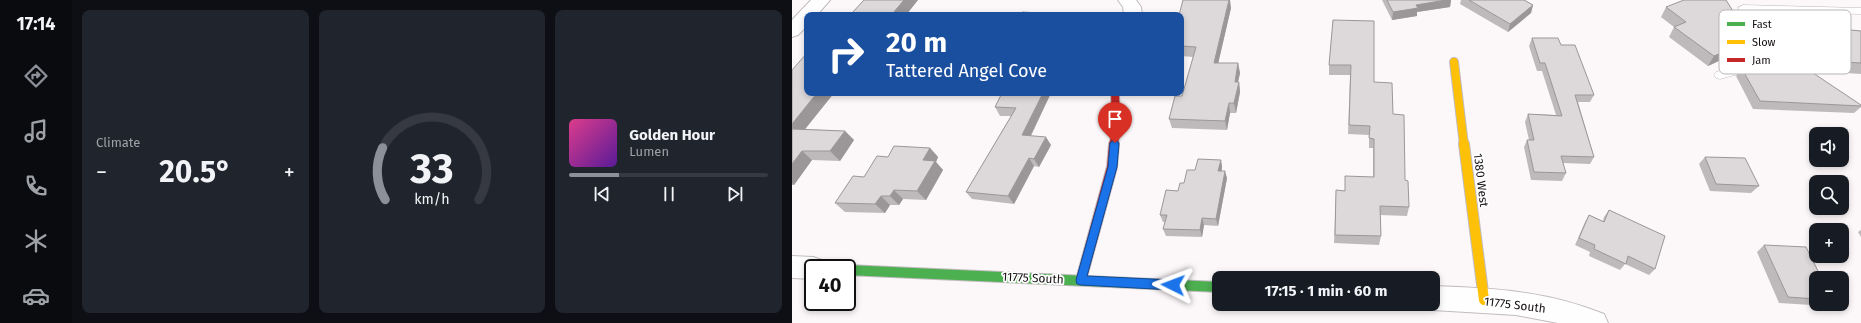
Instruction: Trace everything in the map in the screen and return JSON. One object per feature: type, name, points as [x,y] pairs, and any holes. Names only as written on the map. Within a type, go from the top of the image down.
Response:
[{"type":"street","points":[[810,12],[821,0]]},
{"type":"street","points":[[1127,0],[1132,7],[1133,12]]},
{"type":"street","points":[[792,31],[804,18]]},
{"type":"street","name":"1380 West","points":[[1454,62],[1484,300]]},
{"type":"street","points":[[1081,280],[1112,167],[1116,121],[1115,96]]},
{"type":"street","points":[[792,267],[804,268]]},
{"type":"street","name":"11775 South","points":[[856,270],[1212,287]]},
{"type":"street","name":"11775 South","points":[[1440,298],[1484,300],[1535,305],[1577,315],[1595,323]]},
{"type":"lane","points":[[1744,10],[1743,8],[1822,10]]},
{"type":"lane","points":[[1851,11],[1861,11]]},
{"type":"building","points":[[864,0],[904,0],[894,12],[853,12]]},
{"type":"building","points":[[1183,0],[1229,0],[1214,63],[1238,63],[1235,82],[1239,82],[1234,103],[1229,103],[1225,121],[1169,119],[1175,96],[1184,96],[1184,89],[1196,47],[1184,46],[1184,12],[1180,12]]},
{"type":"building","points":[[1387,0],[1446,0],[1416,5],[1418,8],[1393,12]]},
{"type":"building","points":[[1469,0],[1524,0],[1533,5],[1510,24]]},
{"type":"building","points":[[1684,0],[1726,0],[1732,10],[1719,10],[1719,54],[1714,56],[1674,27],[1686,22],[1666,7]]},
{"type":"building","points":[[1333,20],[1374,21],[1374,82],[1392,83],[1393,114],[1404,115],[1405,180],[1408,181],[1409,207],[1380,206],[1381,236],[1335,235],[1336,190],[1345,191],[1345,176],[1374,177],[1374,139],[1369,138],[1370,126],[1349,125],[1351,65],[1329,65]]},
{"type":"building","points":[[1851,30],[1861,31],[1861,63],[1851,62]]},
{"type":"building","points":[[1532,38],[1558,38],[1561,45],[1575,45],[1594,95],[1575,95],[1594,157],[1561,156],[1566,173],[1534,172],[1527,140],[1534,140],[1528,114],[1562,116],[1545,63],[1540,63]]},
{"type":"building","points":[[804,56],[804,96],[815,96],[792,124],[792,70]]},
{"type":"building","points":[[1745,74],[1814,74],[1861,106],[1760,101]]},
{"type":"building","points":[[1000,96],[1042,96],[1022,135],[1046,137],[1034,159],[1029,158],[1008,196],[966,192],[1016,108],[995,107]]},
{"type":"building","points":[[792,129],[845,131],[830,151],[802,151],[792,164]]},
{"type":"building","points":[[894,146],[930,148],[923,160],[935,161],[917,191],[894,190],[890,196],[881,196],[875,204],[835,203],[853,176],[864,177],[877,156],[888,157]]},
{"type":"building","points":[[1705,157],[1745,158],[1759,186],[1716,184]]},
{"type":"building","points":[[1198,159],[1221,160],[1218,171],[1225,171],[1216,219],[1202,218],[1200,230],[1163,229],[1167,215],[1160,215],[1166,190],[1178,191],[1180,183],[1184,183],[1187,170],[1195,170]]},
{"type":"building","points":[[1609,210],[1665,236],[1655,269],[1628,256],[1626,264],[1594,249],[1595,245],[1579,238],[1589,215],[1604,222]]},
{"type":"building","points":[[1764,245],[1806,247],[1809,253],[1809,263],[1814,263],[1818,271],[1809,271],[1809,298],[1788,297]]},
{"type":"traffic: fast","points":[[856,270],[1212,287]]},
{"type":"traffic: slow","points":[[1454,62],[1484,300]]},
{"type":"traffic: jam","points":[[1081,280],[1112,167],[1116,121],[1115,96]]},
{"type":"route","points":[[1115,143],[1112,167],[1106,192],[1081,280],[1173,285]]}]
